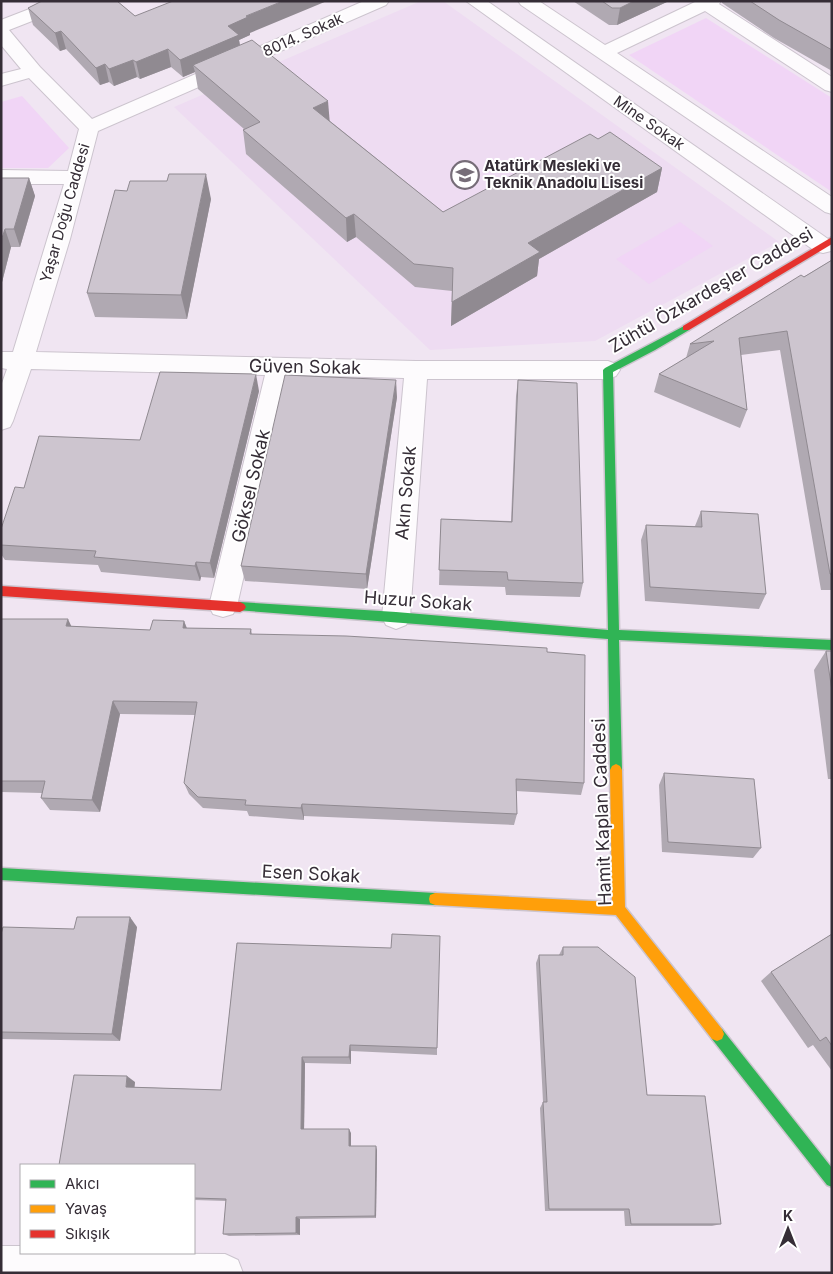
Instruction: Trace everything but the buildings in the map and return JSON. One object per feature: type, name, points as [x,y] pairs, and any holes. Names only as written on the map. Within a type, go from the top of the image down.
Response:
[{"type":"street","points":[[1,27],[67,1]]},
{"type":"street","name":"8014. Sokak","points":[[89,128],[380,1]]},
{"type":"street","name":"Mine Sokak","points":[[475,1],[827,243]]},
{"type":"street","name":"Mine Sokak","points":[[527,1],[832,207]]},
{"type":"street","points":[[605,52],[709,3],[832,86]]},
{"type":"street","name":"Yaşar Doğu Caddesi","points":[[1,33],[33,71],[89,128],[77,178],[12,360],[1,421]]},
{"type":"street","points":[[1,80],[33,71]]},
{"type":"street","points":[[1,177],[77,178]]},
{"type":"street","name":"Zühtü Özkardeşler Caddesi","points":[[608,370],[652,348],[827,243]]},
{"type":"street","name":"Güven Sokak","points":[[12,360],[416,370],[608,370]]},
{"type":"street","name":"Göksel Sokak","points":[[223,606],[280,367]]},
{"type":"street","name":"Akın Sokak","points":[[396,617],[416,370]]},
{"type":"street","name":"Hamit Kaplan Caddesi","points":[[608,370],[619,909],[832,1180]]},
{"type":"street","name":"Huzur Sokak","points":[[1,591],[396,617],[614,635],[832,645]]},
{"type":"street","name":"Esen Sokak","points":[[1,874],[619,909]]},
{"type":"street","points":[[1,1264],[75,1270],[225,1273]]},
{"type":"shaded area","name":"Atatürk Mesleki ve Teknik Anadolu Lisesi","points":[[421,1],[443,1],[779,242],[595,341],[430,350],[174,107]]},
{"type":"shaded area","points":[[706,18],[832,98],[832,192],[629,55]]},
{"type":"shaded area","points":[[22,96],[69,148],[48,168],[1,168],[1,102]]},
{"type":"shaded area","points":[[680,222],[713,246],[649,284],[616,259]]},
{"type":"traffic: fast","points":[[616,770],[608,370],[686,328]]},
{"type":"traffic: fast","points":[[240,607],[396,617],[614,635],[832,645]]},
{"type":"traffic: fast","points":[[1,874],[435,899]]},
{"type":"traffic: fast","points":[[717,1034],[832,1180]]},
{"type":"traffic: slow","points":[[616,770],[619,909],[717,1034]]},
{"type":"traffic: slow","points":[[435,899],[619,909]]},
{"type":"traffic: jam","points":[[686,328],[832,240]]},
{"type":"traffic: jam","points":[[1,591],[240,607]]},
{"type":"place","name":"Atatürk Mesleki ve Teknik Anadolu Lisesi","points":[[465,175]]}]
